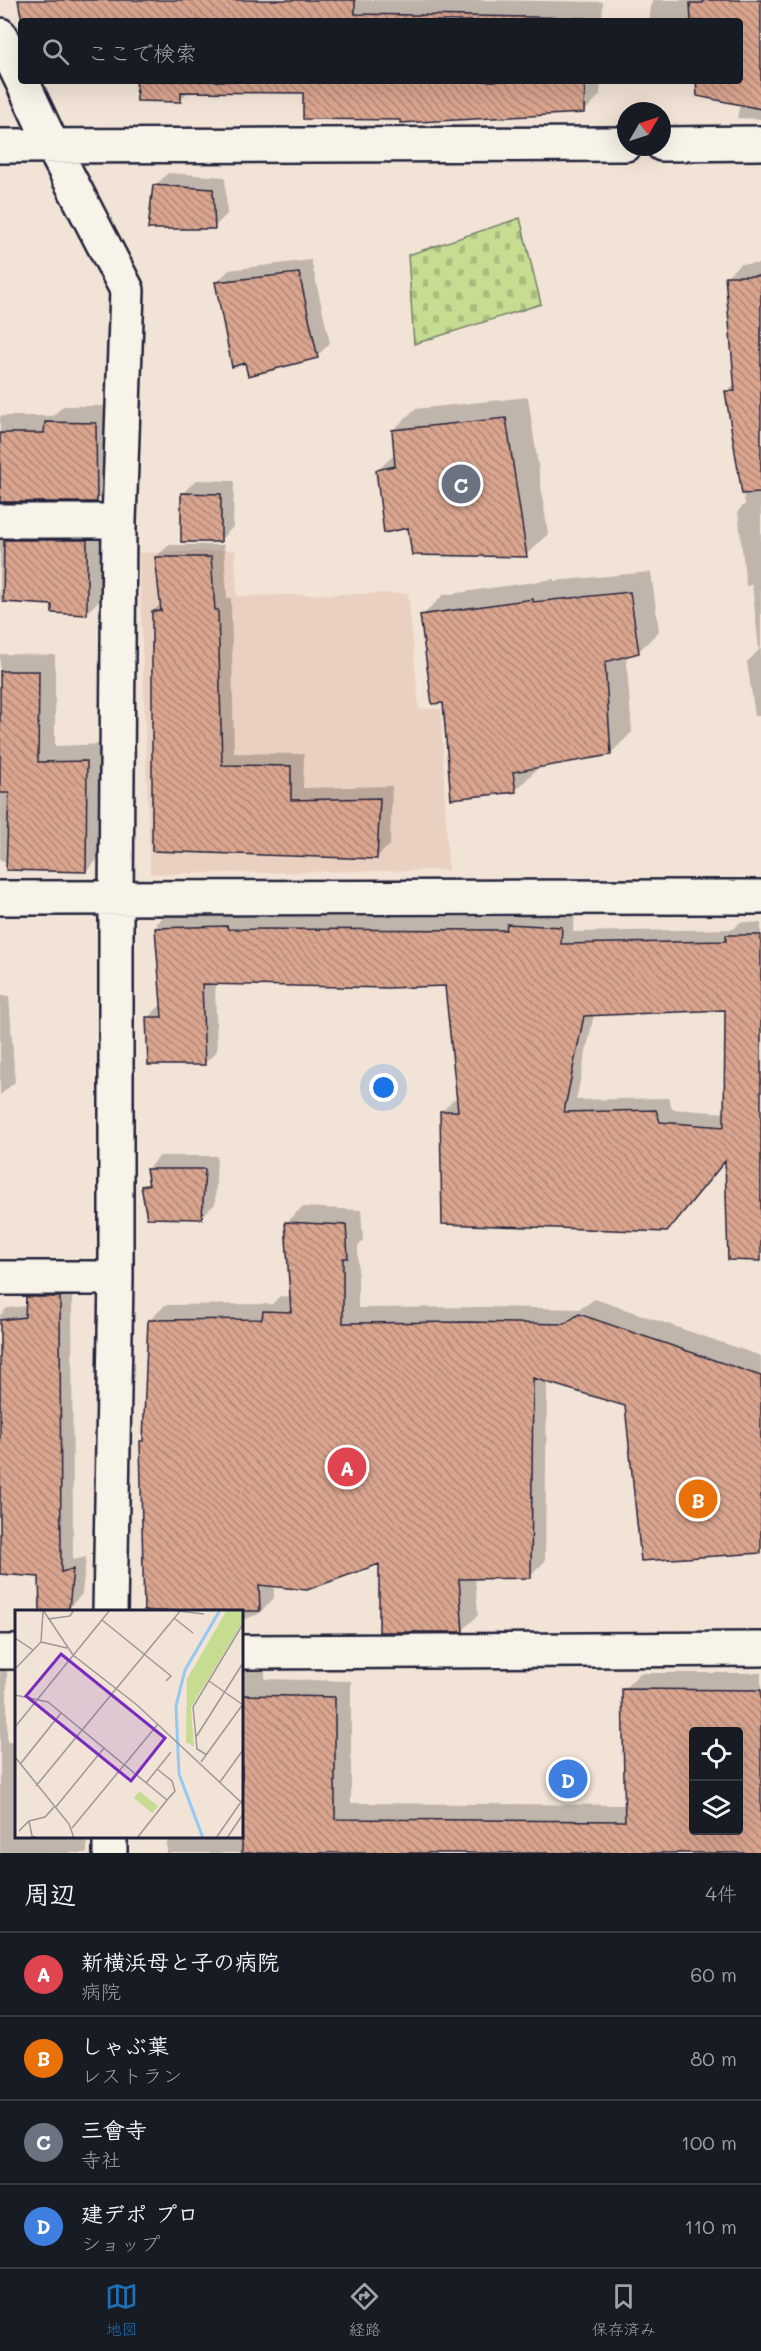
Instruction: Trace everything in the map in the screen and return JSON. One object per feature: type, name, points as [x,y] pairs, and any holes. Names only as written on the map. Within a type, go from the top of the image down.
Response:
[{"type":"street","points":[[0,35],[18,74]]},
{"type":"street","points":[[23,84],[127,290],[119,521],[116,1278],[110,1610]]},
{"type":"street","points":[[671,144],[761,143]]},
{"type":"street","points":[[0,147],[617,144]]},
{"type":"street","points":[[0,521],[119,521]]},
{"type":"street","points":[[0,898],[761,897]]},
{"type":"street","points":[[0,1278],[116,1278]]},
{"type":"street","points":[[243,1652],[761,1649]]},
{"type":"street","points":[[110,1838],[111,1853]]},
{"type":"shaded area","points":[[235,550],[237,596],[408,593],[419,709],[441,709],[448,870],[150,874],[139,553]]},
{"type":"green space","points":[[520,218],[541,304],[414,344],[408,255]]},
{"type":"building","points":[[18,0],[355,0],[355,14],[586,18],[21,18]]},
{"type":"building","points":[[703,0],[761,0],[761,109],[697,96],[696,84],[743,84],[743,18],[691,18],[690,3],[703,3]]},
{"type":"building","points":[[136,84],[585,84],[584,113],[400,123],[400,120],[303,119],[303,93],[181,92],[181,102],[137,101]]},
{"type":"building","points":[[153,185],[213,189],[215,229],[148,229]]},
{"type":"building","points":[[299,273],[318,358],[248,376],[245,363],[232,367],[215,282]]},
{"type":"building","points":[[725,276],[761,276],[761,493],[742,494],[725,391],[735,391]]},
{"type":"building","points":[[506,418],[527,557],[412,555],[408,528],[384,533],[376,470],[395,466],[392,430]]},
{"type":"building","points":[[45,422],[96,423],[97,502],[0,502],[0,433],[44,433]]},
{"type":"building","points":[[181,493],[221,494],[221,542],[181,542]]},
{"type":"building","points":[[4,540],[87,540],[87,615],[52,613],[52,605],[3,602]]},
{"type":"building","points":[[155,557],[211,557],[215,610],[218,610],[222,765],[291,766],[291,800],[380,798],[377,859],[152,851],[152,611],[161,611]]},
{"type":"building","points":[[630,592],[639,653],[605,662],[611,755],[513,772],[516,792],[451,799],[443,703],[432,704],[420,615],[533,599],[533,602]]},
{"type":"building","points":[[0,671],[39,671],[38,762],[87,761],[86,872],[6,870],[9,793],[0,793]]},
{"type":"building","points":[[507,924],[562,927],[561,944],[726,941],[726,935],[761,935],[761,1261],[728,1260],[725,1161],[667,1232],[442,1224],[440,1111],[458,1111],[445,986],[388,988],[202,984],[205,1065],[148,1065],[146,1017],[162,1017],[155,928],[227,926],[228,929],[506,930]],"holes":[[[725,1010],[724,1127],[660,1122],[656,1110],[564,1112],[584,1016]]]},
{"type":"building","points":[[146,1169],[205,1169],[202,1219],[147,1218],[141,1186],[149,1185]]},
{"type":"building","points":[[285,1222],[346,1225],[348,1258],[343,1258],[343,1323],[564,1324],[579,1314],[761,1376],[761,1553],[641,1561],[625,1406],[533,1378],[531,1578],[459,1579],[463,1632],[379,1632],[379,1564],[307,1590],[259,1585],[260,1611],[144,1610],[140,1441],[143,1441],[148,1320],[262,1319],[263,1311],[291,1312]]},
{"type":"building","points":[[26,1297],[60,1297],[61,1572],[73,1569],[69,1609],[40,1610],[39,1577],[0,1574],[0,1320],[25,1317]]},
{"type":"building","points":[[622,1689],[761,1690],[761,1853],[242,1853],[243,1695],[335,1697],[335,1819],[625,1821]]},
{"type":"place","name":"三會寺","points":[[461,484]]},
{"type":"place","name":"新横浜母と子の病院","points":[[347,1467]]},
{"type":"place","name":"しゃぶ葉","points":[[698,1499]]},
{"type":"place","name":"建デポ プロ","points":[[568,1779]]}]
